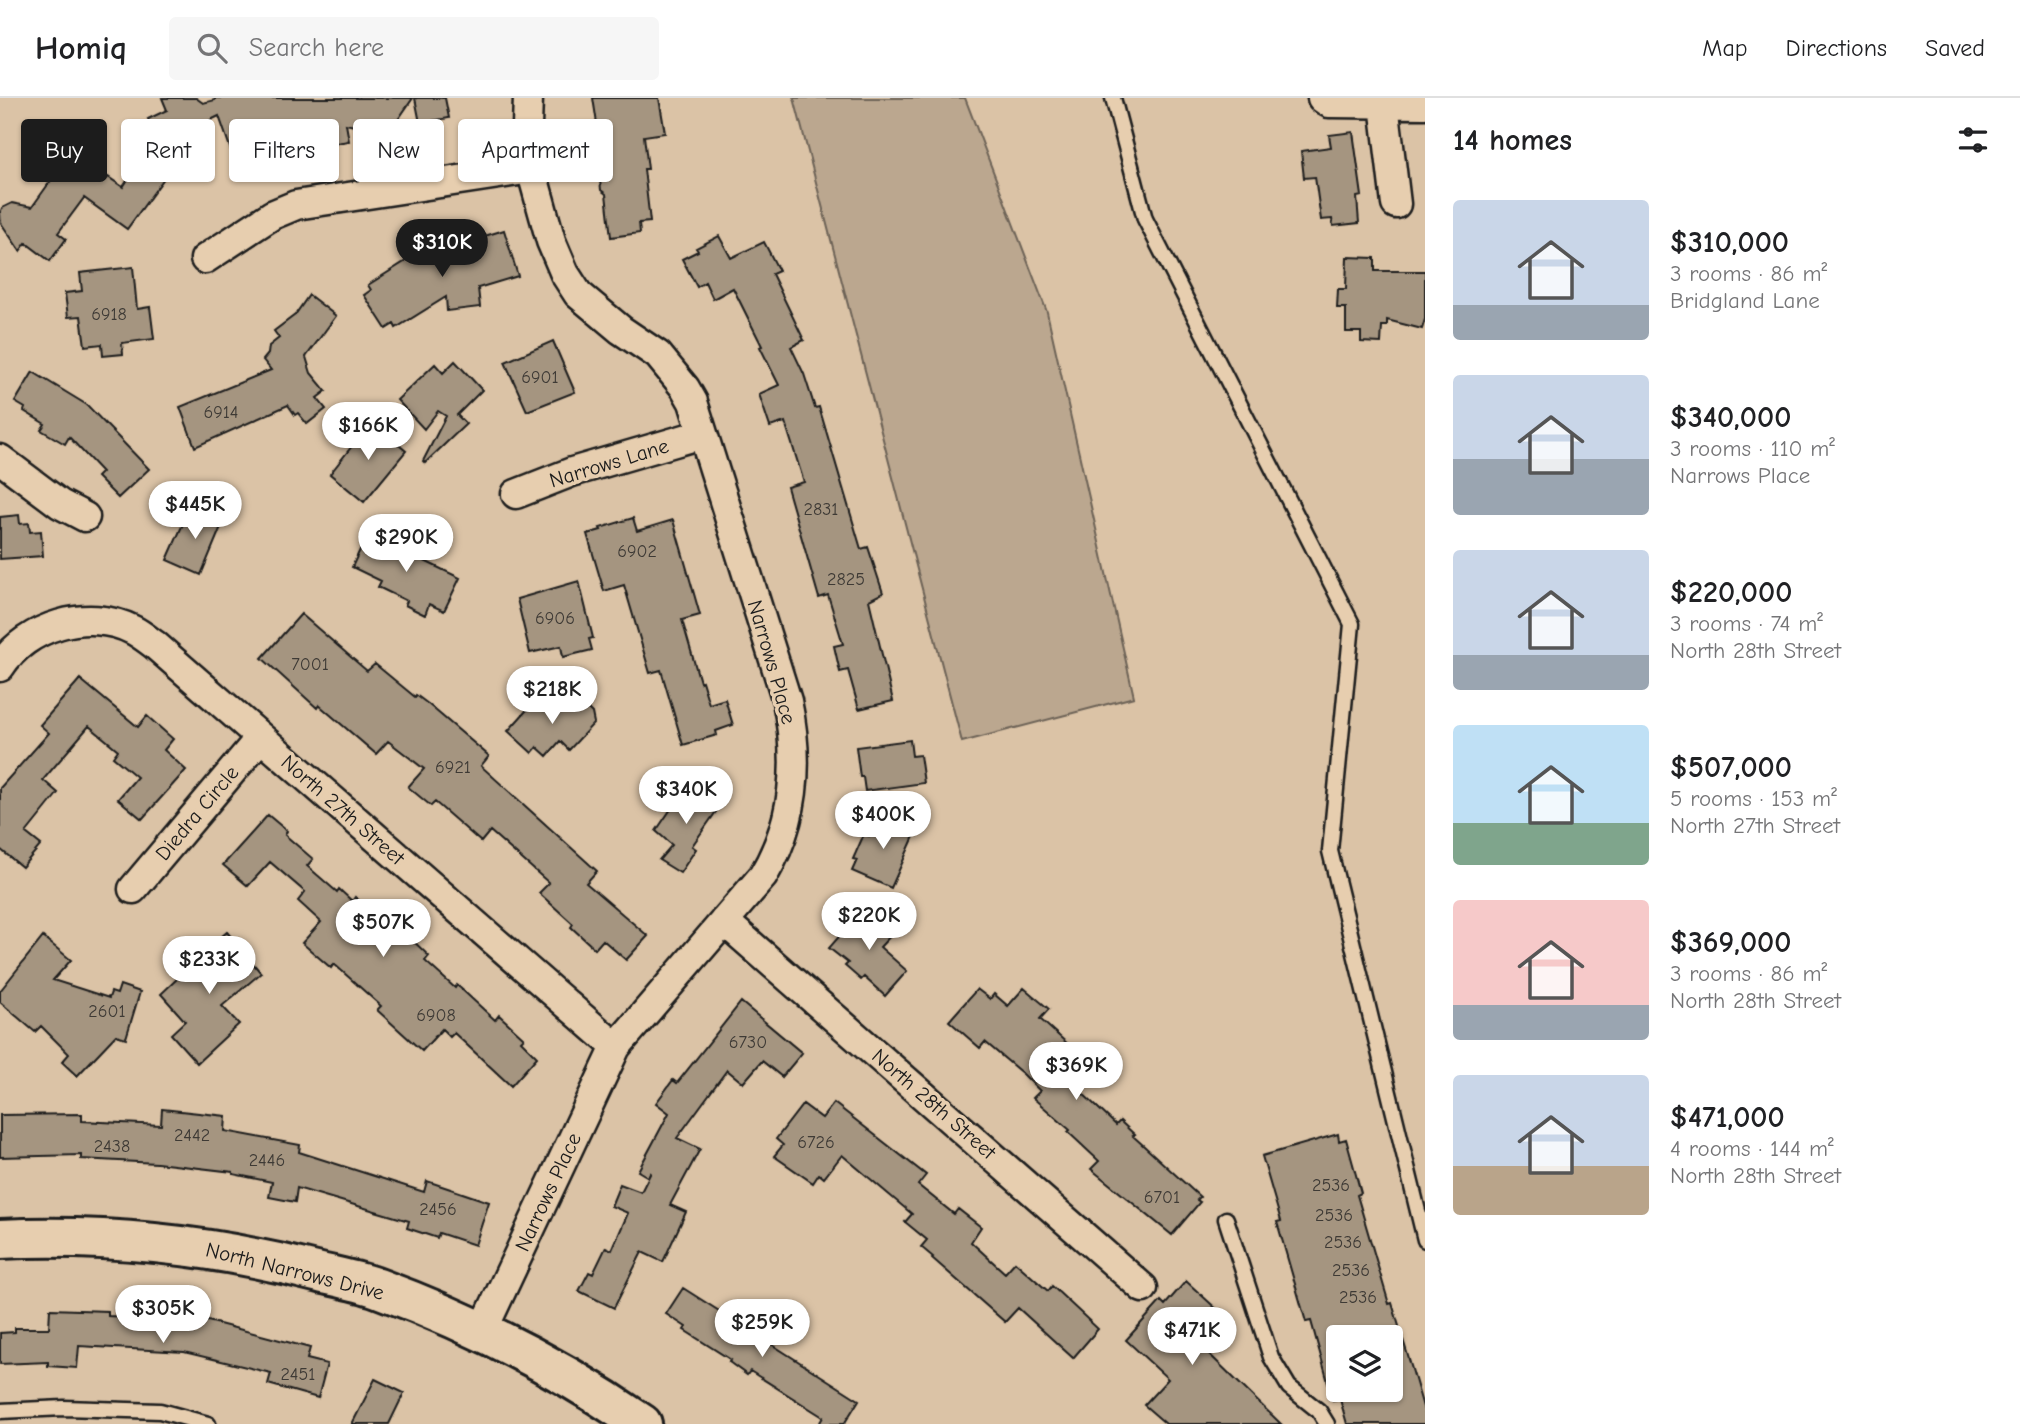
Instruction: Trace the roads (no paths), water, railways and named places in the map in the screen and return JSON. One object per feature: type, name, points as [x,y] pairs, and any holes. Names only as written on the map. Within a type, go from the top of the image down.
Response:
[{"type":"main road","name":"North Narrows Drive","points":[[0,1239],[111,1239],[187,1245],[266,1259],[376,1287],[482,1332],[552,1368],[642,1424]]},
{"type":"street","name":"Narrows Place","points":[[527,119],[528,98]]},
{"type":"street","points":[[1322,98],[1329,103],[1425,104]]},
{"type":"street","points":[[1384,103],[1396,204]]},
{"type":"street","points":[[205,259],[272,215],[296,205],[458,180]]},
{"type":"street","name":"Narrows Place","points":[[482,1332],[616,1047],[763,876],[778,851],[791,804],[793,728],[787,701],[693,402],[658,355],[621,331],[578,294],[565,274],[551,242],[535,182]]},
{"type":"street","name":"Narrows Lane","points":[[516,494],[572,472],[702,434]]},
{"type":"street","points":[[0,459],[60,505],[85,517]]},
{"type":"street","name":"North 27th Street","points":[[0,667],[8,653],[31,637],[71,621],[92,620],[132,629],[156,645],[616,1047]]},
{"type":"street","name":"Diedra Circle","points":[[133,889],[260,738]]},
{"type":"street","name":"North 28th Street","points":[[724,921],[1143,1288]]},
{"type":"lane","points":[[1114,98],[1144,219],[1352,624],[1330,851],[1425,1240]]},
{"type":"lane","points":[[1226,1219],[1271,1357],[1289,1387],[1319,1411],[1327,1424]]},
{"type":"lane","points":[[0,1411],[64,1408],[160,1411],[208,1424]]}]
